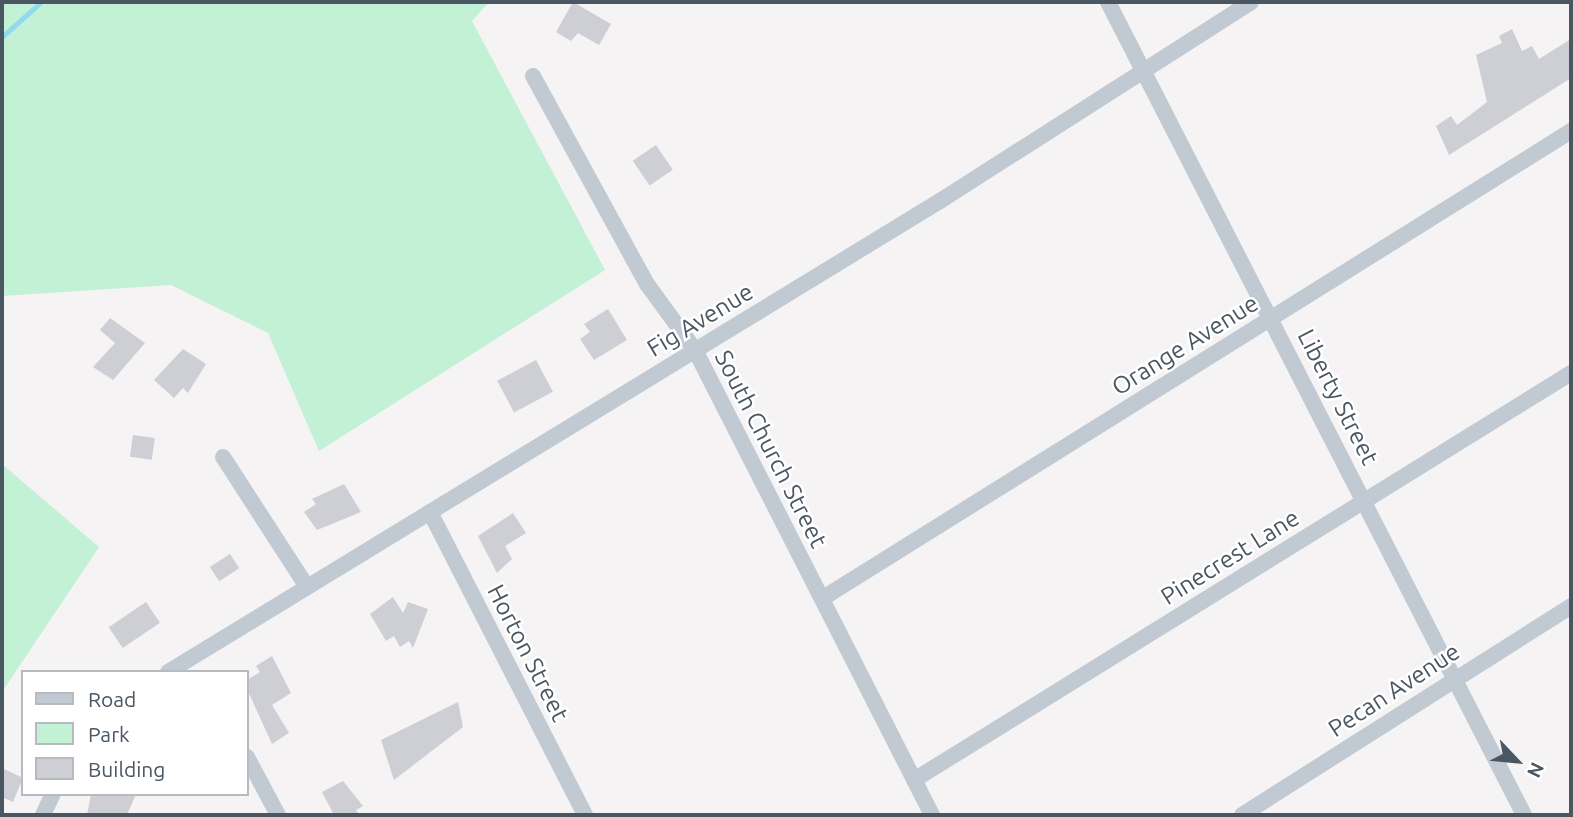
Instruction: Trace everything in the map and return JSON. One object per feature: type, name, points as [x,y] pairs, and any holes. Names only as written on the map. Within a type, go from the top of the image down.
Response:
[{"type":"street","name":"Liberty Street","points":[[1108,2],[1272,317],[1524,815]]},
{"type":"street","name":"Fig Avenue","points":[[175,670],[196,664],[307,587],[1251,2]]},
{"type":"street","name":"South Church Street","points":[[533,76],[647,284],[695,349],[932,815]]},
{"type":"street","name":"Orange Avenue","points":[[823,598],[1571,131]]},
{"type":"street","name":"Pinecrest Lane","points":[[914,780],[1571,373]]},
{"type":"street","points":[[223,457],[307,587]]},
{"type":"street","name":"Horton Street","points":[[430,512],[585,815]]},
{"type":"street","name":"Pecan Avenue","points":[[1242,815],[1571,606]]},
{"type":"street","points":[[248,759],[278,815]]},
{"type":"street","points":[[43,815],[52,796]]},
{"type":"green space","points":[[2,2],[489,2],[472,21],[605,270],[319,451],[268,333],[171,285],[2,296]]},
{"type":"green space","points":[[2,464],[99,547],[2,692]]},
{"type":"building","points":[[573,2],[611,24],[599,45],[578,33],[571,41],[556,32]]},
{"type":"building","points":[[1512,29],[1522,51],[1532,46],[1539,59],[1571,39],[1571,78],[1449,155],[1436,126],[1451,116],[1457,125],[1487,102],[1476,55],[1502,43],[1499,36]]},
{"type":"building","points":[[656,145],[673,170],[650,186],[633,161]]},
{"type":"building","points":[[608,309],[627,340],[594,360],[580,339],[590,332],[584,324]]},
{"type":"building","points":[[110,318],[145,343],[113,380],[93,367],[115,343],[100,330]]},
{"type":"building","points":[[183,349],[206,364],[188,393],[183,388],[174,398],[154,380]]},
{"type":"building","points":[[536,360],[553,392],[514,412],[497,381]]},
{"type":"building","points":[[133,435],[155,438],[152,460],[130,457]]},
{"type":"building","points":[[344,484],[361,512],[317,530],[304,512],[316,504],[312,499]]},
{"type":"building","points":[[513,513],[526,533],[505,546],[512,559],[497,573],[478,536]]},
{"type":"building","points":[[230,554],[239,568],[219,581],[210,567]]},
{"type":"building","points":[[393,597],[403,613],[408,602],[428,609],[413,648],[409,641],[400,647],[394,636],[386,641],[370,614]]},
{"type":"building","points":[[146,602],[160,623],[123,648],[109,627]]},
{"type":"building","points":[[272,656],[291,693],[272,705],[289,733],[272,744],[248,691],[248,679],[260,672],[256,666]]},
{"type":"building","points":[[458,702],[463,727],[394,780],[381,740]]},
{"type":"building","points":[[2,768],[21,777],[21,783],[13,802],[2,797]]},
{"type":"building","points":[[343,781],[363,806],[356,810],[359,815],[334,815],[322,792]]},
{"type":"building","points":[[91,796],[135,796],[127,815],[87,815]]},
{"type":"waterway","points":[[2,37],[41,2]]}]
